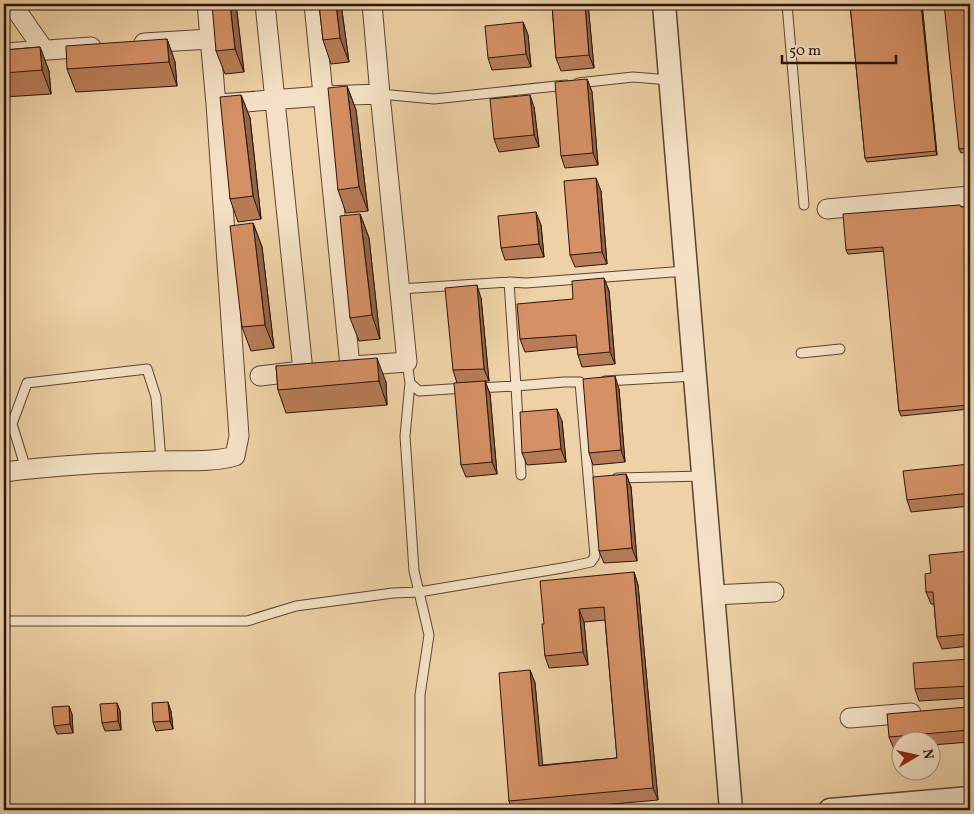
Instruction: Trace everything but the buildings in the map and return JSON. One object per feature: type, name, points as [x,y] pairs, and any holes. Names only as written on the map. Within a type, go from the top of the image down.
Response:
[{"type":"street","points":[[4,472],[161,461],[218,461],[235,456],[239,436],[216,104],[207,4]]},
{"type":"street","points":[[265,4],[303,371]]},
{"type":"street","points":[[314,4],[350,366]]},
{"type":"street","points":[[260,376],[407,362],[372,4]]},
{"type":"street","points":[[664,4],[731,810]]},
{"type":"street","points":[[15,8],[44,50]]},
{"type":"street","points":[[4,53],[210,39]]},
{"type":"street","points":[[216,104],[380,94]]},
{"type":"street","points":[[827,209],[970,196]]},
{"type":"street","points":[[713,594],[774,592]]},
{"type":"street","points":[[850,718],[924,712]]},
{"type":"street","points":[[830,810],[970,798]]},
{"type":"lane","points":[[787,4],[804,205]]},
{"type":"lane","points":[[380,94],[434,99],[633,77],[670,80]]},
{"type":"lane","points":[[399,289],[510,282],[526,283],[686,271]]},
{"type":"lane","points":[[510,282],[521,475]]},
{"type":"lane","points":[[801,352],[840,349]]},
{"type":"lane","points":[[407,362],[410,383],[405,436],[414,571],[429,635],[420,695],[420,810]]},
{"type":"lane","points":[[26,469],[12,424],[27,383],[148,369],[156,397],[161,461]]},
{"type":"lane","points":[[599,381],[695,376]]},
{"type":"lane","points":[[4,621],[247,620],[296,606],[393,593],[419,592],[591,562],[595,556],[593,479],[580,382]]},
{"type":"lane","points":[[410,383],[419,391],[590,382]]},
{"type":"lane","points":[[608,478],[704,476]]}]
